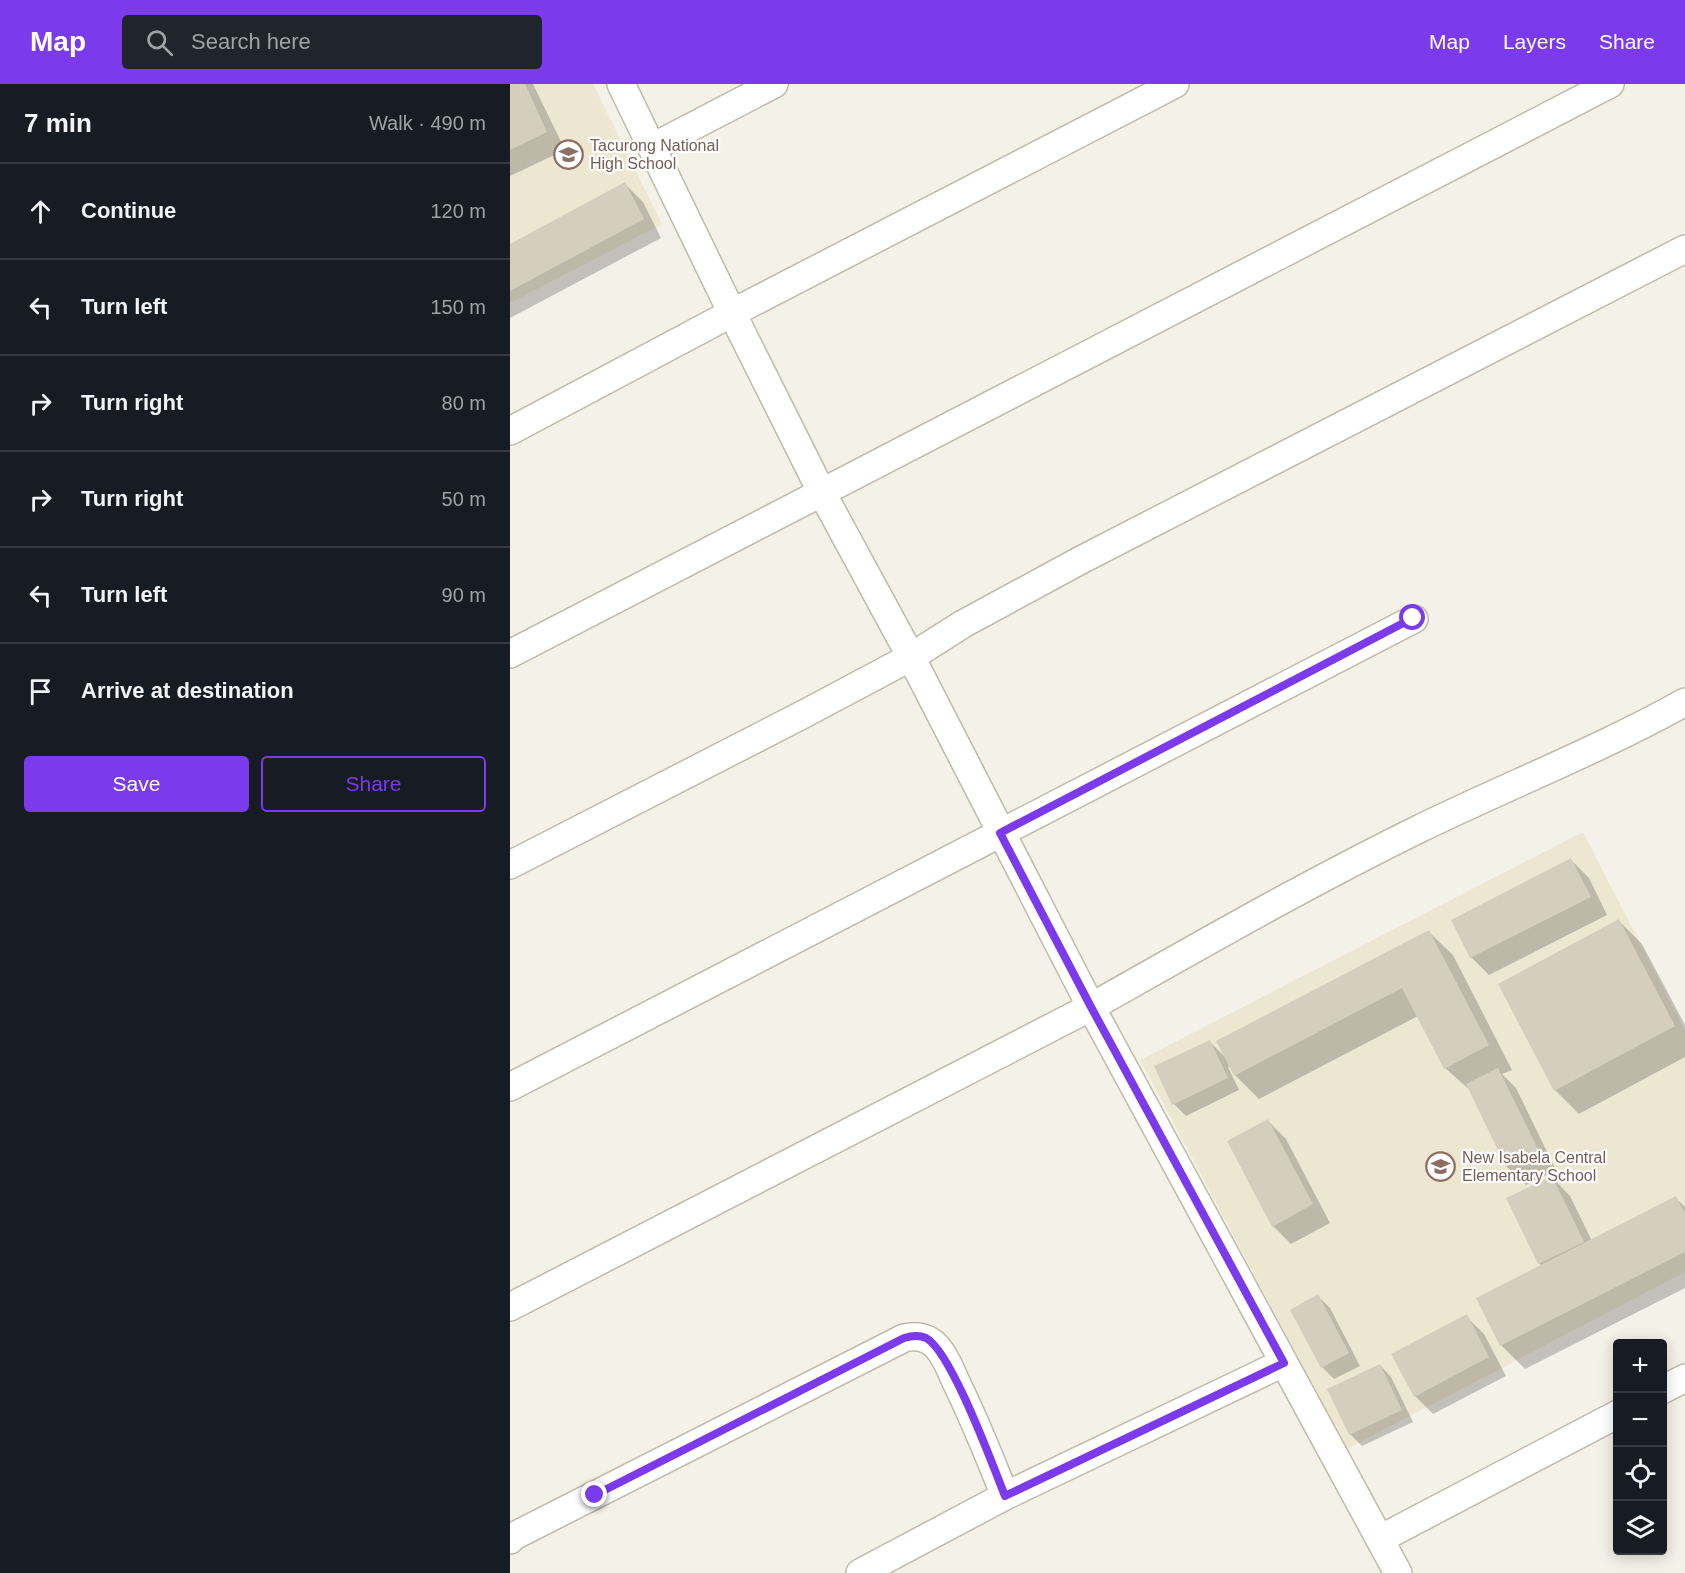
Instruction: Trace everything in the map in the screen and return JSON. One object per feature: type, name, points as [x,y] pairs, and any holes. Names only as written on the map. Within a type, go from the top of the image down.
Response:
[{"type":"street","points":[[621,84],[821,491],[911,657],[1091,1007],[1398,1573]]},
{"type":"street","points":[[653,147],[774,84]]},
{"type":"street","points":[[510,431],[732,313],[1175,84]]},
{"type":"street","points":[[510,654],[1610,84]]},
{"type":"street","points":[[510,864],[792,721],[911,657],[963,624],[1081,561],[1685,249]]},
{"type":"street","points":[[510,1087],[1413,618]]},
{"type":"street","points":[[510,1307],[1091,1007],[1418,830],[1602,745],[1685,702]]},
{"type":"street","points":[[510,1540],[904,1338],[913,1336],[926,1338],[937,1347],[947,1363],[974,1419],[1005,1496]]},
{"type":"street","points":[[860,1573],[1005,1496],[1284,1363]]},
{"type":"street","points":[[1667,1387],[1685,1378]]},
{"type":"street","points":[[1380,1539],[1613,1416]]},
{"type":"shaded area","name":"Tacurong National High School","points":[[510,84],[593,84],[662,224],[510,303]]},
{"type":"shaded area","name":"New Isabela Central Elementary School","points":[[1583,832],[1685,1031],[1685,1272],[1347,1449],[1140,1060]]},
{"type":"building","points":[[510,84],[525,84],[547,132],[510,150]]},
{"type":"building","points":[[625,182],[644,219],[510,291],[510,244]]},
{"type":"building","points":[[1571,858],[1591,897],[1470,958],[1451,920]]},
{"type":"building","points":[[1619,919],[1675,1026],[1554,1091],[1498,984]]},
{"type":"building","points":[[1429,930],[1489,1045],[1444,1069],[1402,988],[1234,1076],[1216,1041]]},
{"type":"building","points":[[1210,1040],[1228,1078],[1172,1105],[1154,1066]]},
{"type":"building","points":[[1498,1068],[1539,1151],[1506,1167],[1466,1084]]},
{"type":"building","points":[[1268,1119],[1313,1204],[1272,1227],[1227,1141]]},
{"type":"building","points":[[1552,1176],[1584,1242],[1538,1264],[1506,1198]]},
{"type":"building","points":[[1676,1196],[1685,1213],[1685,1252],[1500,1346],[1476,1298]]},
{"type":"building","points":[[1318,1294],[1349,1353],[1321,1368],[1290,1310]]},
{"type":"building","points":[[1467,1314],[1489,1357],[1414,1397],[1391,1354]]},
{"type":"building","points":[[1380,1364],[1402,1410],[1349,1435],[1327,1389]]},
{"type":"place","name":"Tacurong National High School","points":[[569,154]]},
{"type":"place","name":"New Isabela Central Elementary School","points":[[1441,1166]]},
{"type":"route","points":[[595,1495],[904,1338],[913,1336],[926,1338],[937,1347],[947,1363],[974,1419],[1005,1496],[1284,1363],[1091,1007],[1000,833],[1413,618]]}]
